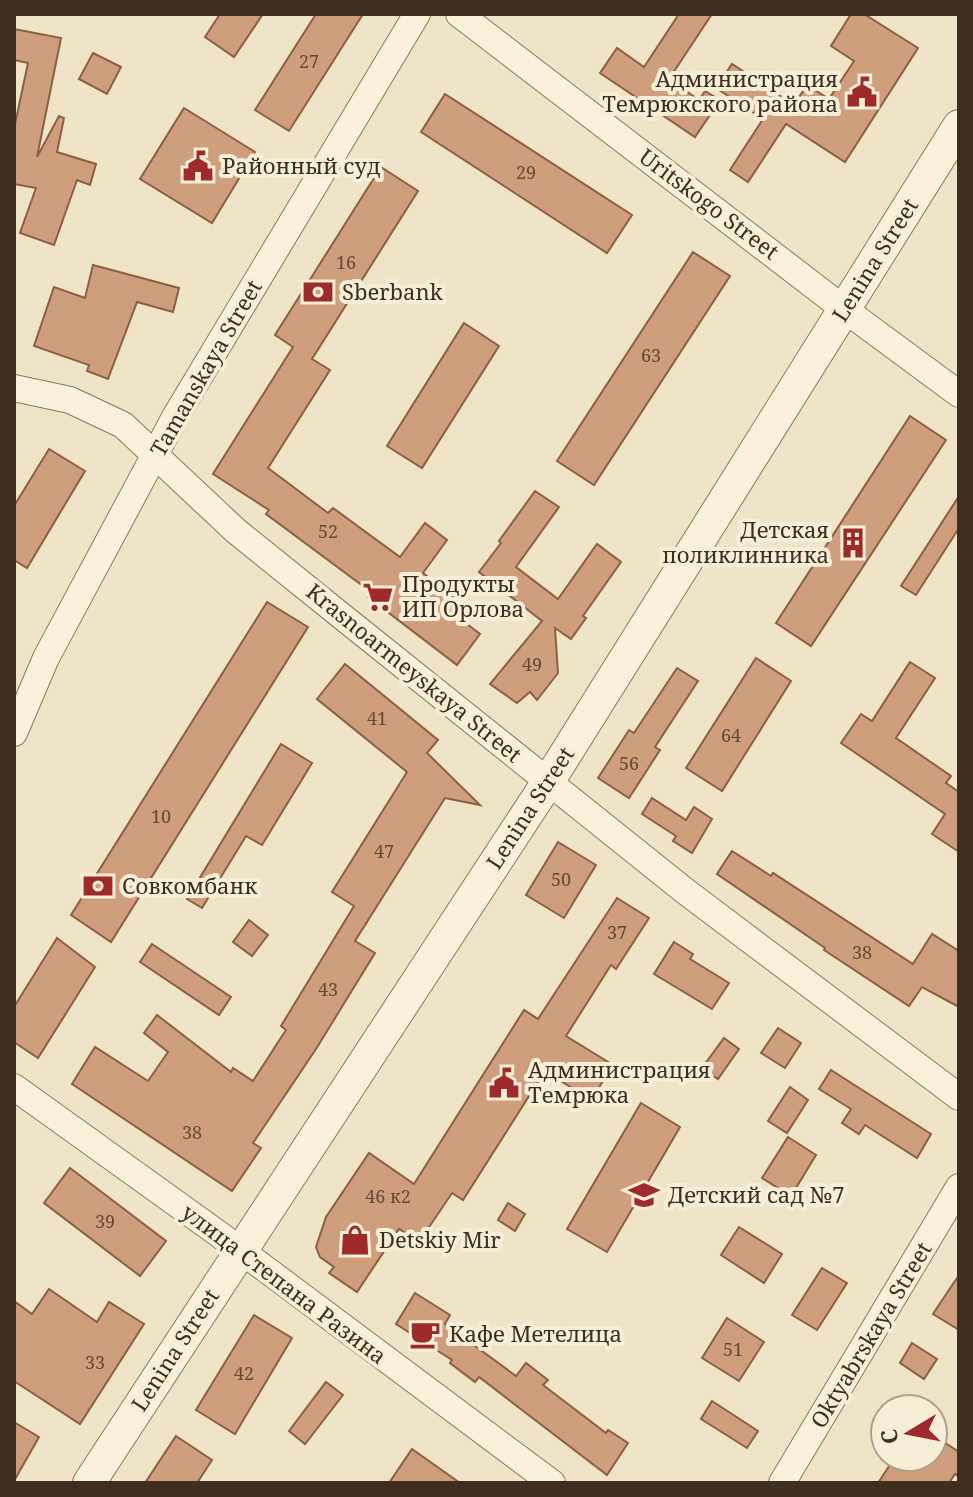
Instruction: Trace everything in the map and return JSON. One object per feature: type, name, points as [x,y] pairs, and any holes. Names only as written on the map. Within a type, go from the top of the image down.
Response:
[{"type":"street","name":"Tamanskaya Street","points":[[14,733],[46,658],[155,455],[417,14]]},
{"type":"street","name":"Uritskogo Street","points":[[459,14],[959,394]]},
{"type":"street","name":"Lenina Street","points":[[89,1483],[548,782],[959,126]]},
{"type":"street","name":"Krasnoarmeyskaya Street","points":[[14,388],[70,400],[123,425],[236,531],[548,782],[685,891],[959,1097]]},
{"type":"street","name":"улица Степана Разина","points":[[14,1087],[240,1250],[552,1483]]},
{"type":"street","name":"Oktyabrskaya Street","points":[[782,1483],[959,1187]]},
{"type":"building","points":[[220,14],[263,14],[234,57],[205,37]]},
{"type":"building","points":[[316,14],[363,14],[289,131],[255,110]]},
{"type":"building","points":[[679,14],[712,14],[669,79],[699,100],[705,91],[720,100],[695,137],[600,73],[617,48],[644,67]]},
{"type":"building","name":"Администрация Темрюкского района","points":[[851,14],[864,14],[918,48],[845,162],[786,124],[748,182],[730,170],[763,119],[716,88],[732,64],[794,105],[807,85],[829,99],[854,61],[831,46]]},
{"type":"building","points":[[14,29],[61,38],[37,157],[59,116],[64,118],[57,152],[96,164],[90,185],[77,180],[54,245],[20,233],[36,188],[14,184],[14,129],[28,63],[14,60]]},
{"type":"building","points":[[93,53],[121,67],[107,94],[79,79]]},
{"type":"building","points":[[445,94],[632,215],[607,253],[421,132]]},
{"type":"building","name":"Районный суд","points":[[184,108],[255,152],[212,223],[140,179]]},
{"type":"building","points":[[381,167],[418,191],[312,359],[330,370],[268,468],[328,513],[333,508],[400,557],[425,523],[447,540],[423,573],[458,600],[450,611],[480,634],[457,665],[368,597],[371,592],[266,514],[269,510],[213,474],[293,347],[275,335]]},
{"type":"building","points":[[693,252],[730,276],[594,485],[557,461]]},
{"type":"building","points":[[93,265],[179,288],[173,312],[137,302],[108,379],[87,371],[89,365],[34,346],[54,287],[85,298]]},
{"type":"building","points":[[464,323],[499,346],[422,468],[387,446]]},
{"type":"building","name":"Детская поликлинника","points":[[910,416],[946,440],[811,646],[776,623]]},
{"type":"building","points":[[49,449],[85,471],[27,568],[14,560],[14,506]]},
{"type":"building","points":[[535,491],[559,507],[516,567],[558,599],[597,544],[621,562],[583,616],[586,618],[571,639],[555,628],[558,673],[537,700],[530,692],[517,703],[490,684],[542,621],[479,572]]},
{"type":"building","points":[[959,496],[959,528],[916,595],[901,586]]},
{"type":"building","points":[[267,602],[308,627],[111,942],[71,915]]},
{"type":"building","points":[[756,658],[791,681],[722,791],[686,768]]},
{"type":"building","points":[[910,662],[935,678],[896,738],[951,776],[946,783],[959,792],[959,852],[932,834],[945,814],[841,743],[861,714],[872,721]]},
{"type":"building","points":[[345,664],[438,740],[427,753],[480,805],[445,798],[355,941],[375,953],[253,1143],[261,1148],[232,1191],[72,1084],[95,1047],[148,1081],[168,1052],[144,1033],[157,1015],[231,1072],[233,1068],[253,1081],[286,1030],[281,1026],[354,906],[332,892],[407,772],[317,699]]},
{"type":"building","points":[[677,668],[698,681],[655,747],[660,750],[629,798],[598,778],[629,730],[634,733]]},
{"type":"building","points":[[281,744],[312,763],[262,845],[246,836],[202,908],[187,899]]},
{"type":"building","points":[[652,798],[686,820],[694,807],[712,819],[692,853],[673,841],[676,836],[642,814]]},
{"type":"building","points":[[558,842],[596,865],[564,918],[526,895]]},
{"type":"building","points":[[732,851],[771,876],[773,873],[913,964],[932,934],[959,951],[959,1007],[922,987],[909,1006],[824,950],[717,874]]},
{"type":"building","points":[[617,898],[649,918],[616,969],[611,965],[566,1036],[613,1065],[591,1100],[545,1071],[463,1200],[452,1193],[419,1242],[399,1229],[357,1292],[329,1273],[334,1267],[320,1257],[316,1247],[326,1217],[369,1153],[414,1184],[524,1010],[538,1019]]},
{"type":"building","points":[[249,920],[268,935],[252,956],[233,942]]},
{"type":"building","points":[[57,938],[95,967],[38,1058],[14,1042],[14,1007]]},
{"type":"building","points":[[674,942],[693,954],[690,959],[729,983],[712,1009],[654,974]]},
{"type":"building","points":[[152,944],[231,997],[219,1015],[140,962]]},
{"type":"building","points":[[778,1028],[801,1043],[785,1068],[761,1053]]},
{"type":"building","points":[[724,1038],[739,1049],[718,1079],[702,1068]]},
{"type":"building","points":[[831,1070],[931,1134],[917,1158],[865,1125],[859,1134],[842,1123],[851,1109],[819,1089]]},
{"type":"building","points":[[790,1087],[808,1100],[787,1133],[768,1121]]},
{"type":"building","points":[[641,1103],[680,1127],[607,1252],[567,1229]]},
{"type":"building","points":[[788,1137],[816,1155],[791,1196],[762,1178]]},
{"type":"building","points":[[70,1168],[166,1241],[140,1276],[44,1203]]},
{"type":"building","points":[[508,1203],[525,1214],[515,1231],[498,1220]]},
{"type":"building","points":[[739,1227],[782,1254],[764,1283],[721,1255]]},
{"type":"building","points":[[822,1268],[847,1283],[817,1330],[792,1315]]},
{"type":"building","points":[[959,1275],[959,1330],[933,1314]]},
{"type":"building","points":[[49,1289],[97,1322],[109,1302],[144,1324],[80,1424],[14,1381],[14,1301],[32,1314]]},
{"type":"building","points":[[415,1293],[450,1315],[445,1324],[516,1376],[526,1363],[548,1380],[543,1385],[606,1433],[608,1430],[628,1443],[607,1475],[479,1377],[475,1382],[450,1363],[452,1360],[396,1324]]},
{"type":"building","points":[[254,1315],[292,1338],[235,1434],[196,1410]]},
{"type":"building","points":[[727,1318],[764,1342],[739,1381],[702,1358]]},
{"type":"building","points":[[912,1343],[937,1359],[924,1379],[900,1363]]},
{"type":"building","points":[[326,1382],[343,1395],[305,1444],[289,1431]]},
{"type":"building","points":[[712,1401],[758,1431],[747,1448],[701,1419]]},
{"type":"building","points":[[14,1422],[39,1437],[14,1481]]},
{"type":"building","points":[[176,1436],[212,1460],[197,1483],[145,1483]]},
{"type":"building","points":[[949,1445],[959,1452],[959,1477],[955,1474],[949,1483],[878,1483],[885,1473],[949,1473]]},
{"type":"building","points":[[412,1449],[460,1483],[389,1483]]},
{"type":"place","name":"Администрация Темрюкского района","points":[[862,92]]},
{"type":"place","name":"Районный суд","points":[[198,166]]},
{"type":"place","name":"Sberbank","points":[[318,292]]},
{"type":"place","name":"Детская поликлинника","points":[[853,543]]},
{"type":"place","name":"Продукты ИП Орлова","points":[[378,597]]},
{"type":"place","name":"Совкомбанк","points":[[98,886]]},
{"type":"place","name":"Администрация Темрюка","points":[[504,1083]]},
{"type":"place","name":"Детский сад №7","points":[[644,1195]]},
{"type":"place","name":"Detskiy Mir","points":[[355,1240]]},
{"type":"place","name":"Кафе Метелица","points":[[425,1334]]}]
